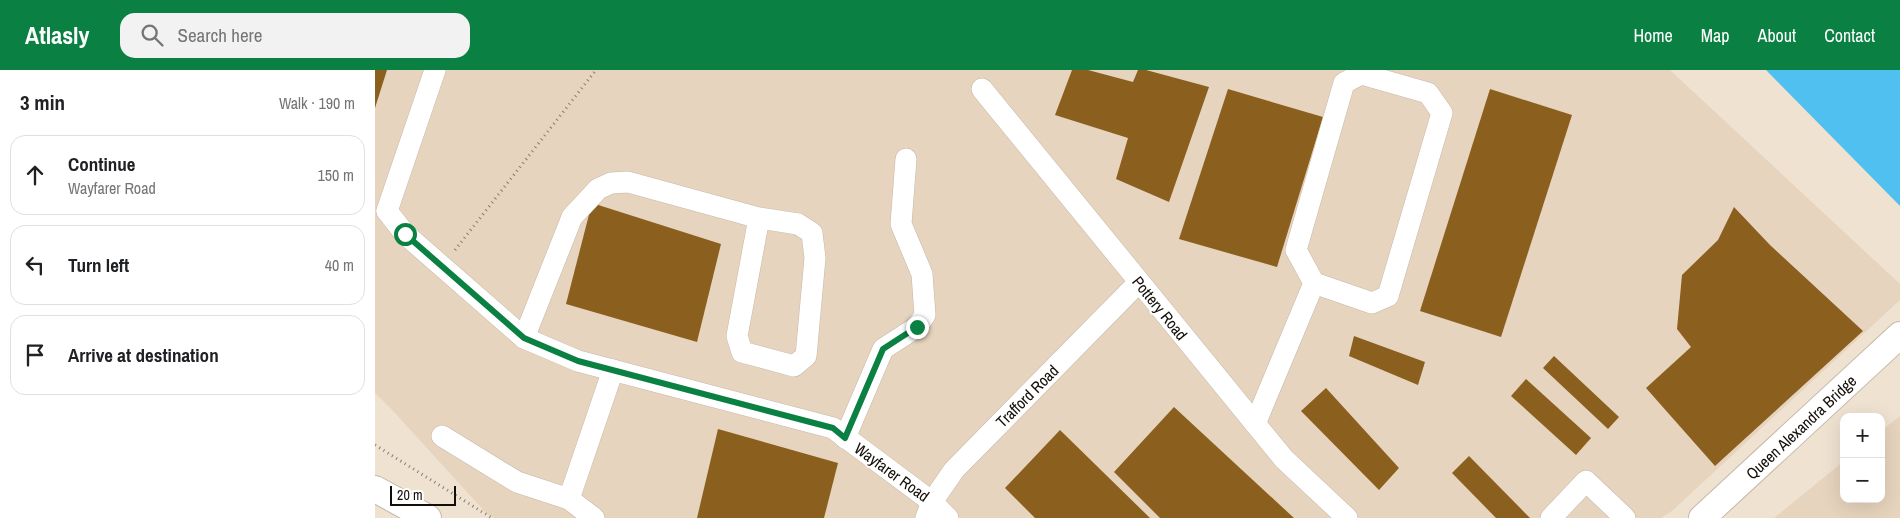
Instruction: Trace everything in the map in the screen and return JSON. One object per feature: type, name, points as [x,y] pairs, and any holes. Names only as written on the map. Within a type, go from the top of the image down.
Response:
[{"type":"main road","name":"Queen Alexandra Bridge","points":[[1702,518],[1900,335]]},
{"type":"main road","points":[[375,489],[428,518]]},
{"type":"street","points":[[381,210],[435,70]]},
{"type":"street","points":[[1361,74],[1428,93],[1442,112],[1388,296],[1372,303],[1314,283],[1296,250],[1344,83],[1361,74]]},
{"type":"street","name":"Pottery Road","points":[[982,90],[1284,459],[1347,518]]},
{"type":"street","points":[[845,438],[883,349],[917,327],[925,315],[922,274],[901,224],[906,159]]},
{"type":"street","points":[[524,338],[572,217],[598,189],[611,183],[628,182],[759,218],[798,224],[812,233],[815,258],[806,356],[793,366],[742,352],[737,336],[759,218]]},
{"type":"street","name":"Wayfarer Road","points":[[381,210],[405,234],[524,338],[578,361],[833,428],[929,510],[949,518]]},
{"type":"street","name":"Trafford Road","points":[[929,510],[953,470],[1139,282]]},
{"type":"street","points":[[1255,424],[1314,283]]},
{"type":"street","points":[[569,499],[613,370]]},
{"type":"street","points":[[442,436],[517,482],[569,499],[594,518]]},
{"type":"street","points":[[1551,518],[1586,481],[1625,518]]},
{"type":"path","points":[[442,266],[596,70]]},
{"type":"path","points":[[375,445],[492,518]]},
{"type":"shaded area","points":[[375,70],[1670,70],[1900,284],[1900,300],[1672,511],[1661,518],[494,518],[487,514],[375,393]]},
{"type":"shaded area","points":[[1900,416],[1900,518],[1774,518],[1840,464],[1840,503],[1885,503],[1885,428]]},
{"type":"water","points":[[1766,70],[1900,70],[1900,206]]},
{"type":"building","points":[[375,70],[387,70],[375,108]]},
{"type":"building","points":[[1072,70],[1088,70],[1133,82],[1138,70],[1146,70],[1209,87],[1169,202],[1116,179],[1128,138],[1055,115]]},
{"type":"building","points":[[1228,89],[1323,117],[1277,267],[1179,239]]},
{"type":"building","points":[[1490,89],[1572,115],[1501,337],[1420,311]]},
{"type":"building","points":[[592,203],[721,244],[697,342],[566,304]]},
{"type":"building","points":[[1734,207],[1770,245],[1863,331],[1715,466],[1646,388],[1691,347],[1677,329],[1682,275],[1718,240]]},
{"type":"building","points":[[1354,336],[1425,362],[1418,385],[1349,356]]},
{"type":"building","points":[[1554,356],[1619,417],[1608,429],[1543,368]]},
{"type":"building","points":[[1526,379],[1591,438],[1576,455],[1511,396]]},
{"type":"building","points":[[1326,388],[1399,468],[1379,490],[1301,411]]},
{"type":"building","points":[[1174,407],[1294,518],[1160,518],[1114,472]]},
{"type":"building","points":[[718,429],[838,463],[824,518],[697,518]]},
{"type":"building","points":[[1060,430],[1150,518],[1035,518],[1005,488]]},
{"type":"building","points":[[1469,456],[1530,518],[1496,518],[1452,473]]},
{"type":"route","points":[[405,234],[524,338],[578,361],[833,428],[845,438],[883,349],[917,327]]}]
